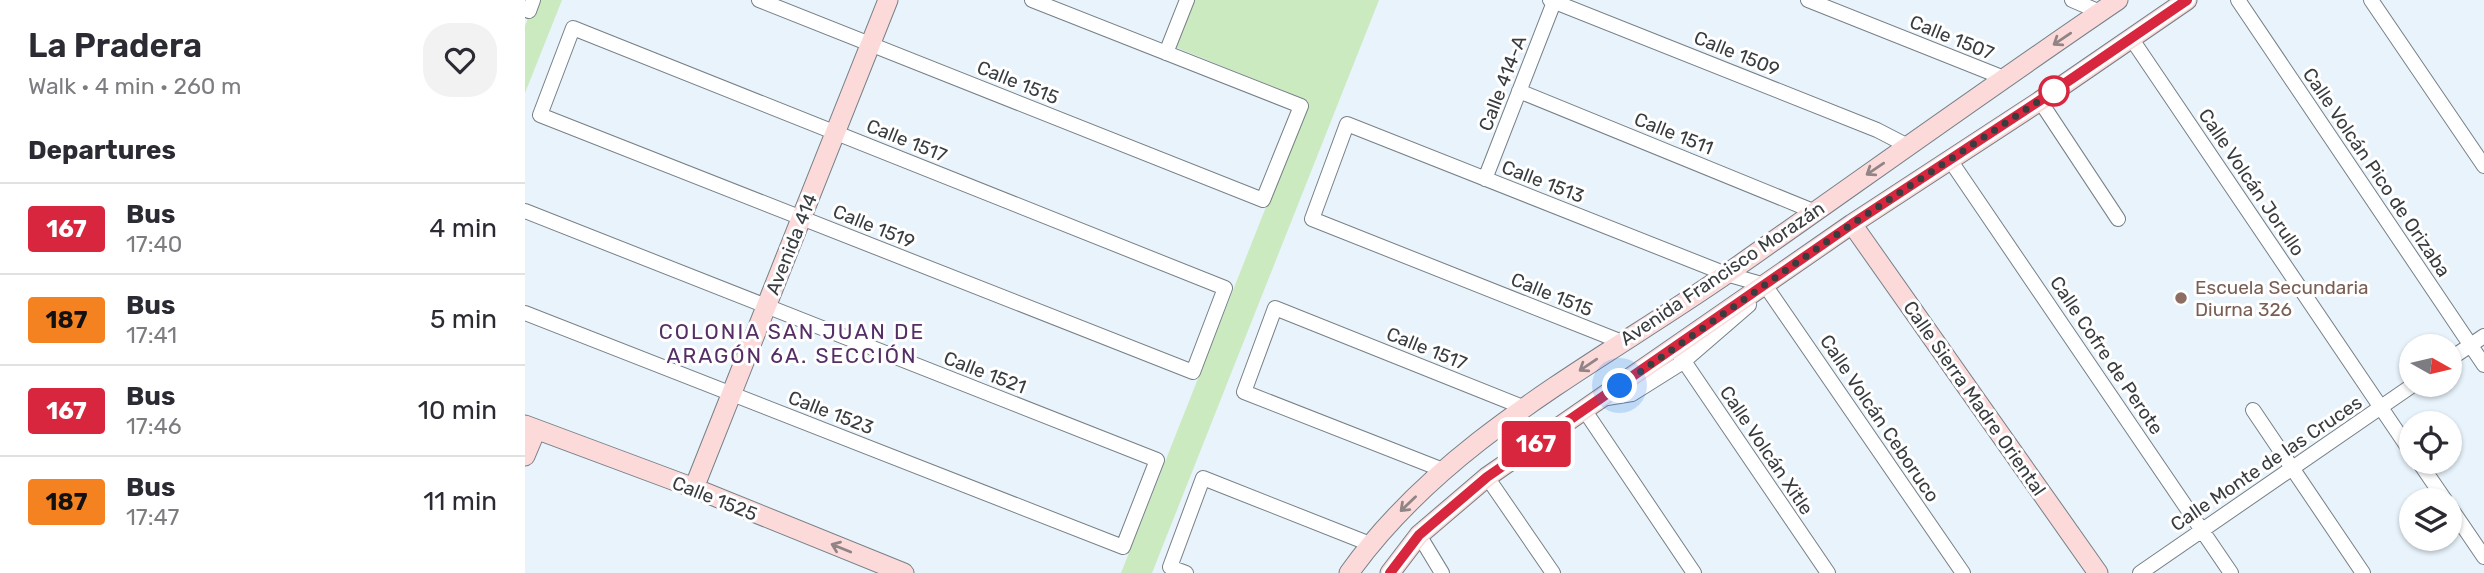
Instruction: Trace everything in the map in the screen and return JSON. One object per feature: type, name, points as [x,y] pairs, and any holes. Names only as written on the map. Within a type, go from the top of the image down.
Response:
[{"type":"street","name":"Calle 1515","points":[[759,0],[1263,200],[1301,106],[1166,53]]},
{"type":"street","name":"Avenida 414","points":[[694,488],[888,0]]},
{"type":"street","points":[[1031,0],[1166,53],[1187,0]]},
{"type":"street","name":"Calle 1507","points":[[1808,0],[2004,78]]},
{"type":"street","points":[[2073,0],[2100,12]]},
{"type":"street","name":"Avenida Francisco Morazán","points":[[1349,573],[1370,544],[1405,505],[1443,470],[1525,408],[1726,274],[2118,0]]},
{"type":"street","name":"Avenida Francisco Morazán","points":[[1390,573],[1419,535],[1487,477],[1601,399],[1679,355],[1765,285],[1852,224],[2187,0]]},
{"type":"street","name":"Calle Volcán Pico de Orizaba","points":[[2238,0],[2484,365]]},
{"type":"street","points":[[2371,0],[2484,166]]},
{"type":"street","name":"Calle 414-A","points":[[1485,179],[1552,1]]},
{"type":"street","name":"Calle 1509","points":[[1552,1],[1877,130],[1908,146]]},
{"type":"street","name":"Calle 1519","points":[[573,28],[540,115],[1193,372]]},
{"type":"street","name":"Calle 1517","points":[[573,28],[1225,288],[1193,372]]},
{"type":"street","name":"Calle Volcán Jorullo","points":[[2131,38],[2399,434]]},
{"type":"street","name":"Calle 1511","points":[[1519,90],[1814,211]]},
{"type":"street","points":[[2039,101],[2118,219]]},
{"type":"street","name":"Calle 1513","points":[[1312,219],[1346,124],[1726,274],[1765,285]]},
{"type":"street","name":"Calle Cofre de Perote","points":[[1950,159],[2231,573]]},
{"type":"street","name":"Calle 1521","points":[[525,211],[1157,460],[1123,547]]},
{"type":"street","name":"Calle 1515","points":[[1312,219],[1622,342]]},
{"type":"street","name":"Calle Sierra Madre Oriental","points":[[1852,224],[2098,573]]},
{"type":"street","name":"Calle Volcán Ceboruco","points":[[1765,285],[1963,573]]},
{"type":"street","name":"Calle 1517","points":[[1443,470],[1244,392],[1275,308],[1525,408]]},
{"type":"street","name":"Calle 1523","points":[[525,313],[1123,547]]},
{"type":"street","points":[[2462,351],[2484,336]]},
{"type":"street","name":"Calle Volcán Xitle","points":[[1679,355],[1828,573]]},
{"type":"street","name":"Calle Monte de las Cruces","points":[[2140,573],[2399,395]]},
{"type":"street","points":[[2253,410],[2363,573]]},
{"type":"street","points":[[1585,411],[1695,573]]},
{"type":"street","points":[[525,456],[530,428]]},
{"type":"street","name":"Calle 1525","points":[[530,428],[694,488],[904,573]]},
{"type":"street","points":[[1487,477],[1553,573]]},
{"type":"street","points":[[1186,573],[1170,567],[1203,478],[1370,544]]},
{"type":"street","points":[[2462,525],[2484,557]]},
{"type":"street","points":[[1419,535],[1442,573]]},
{"type":"green space","points":[[535,0],[562,0],[525,93],[525,26]]},
{"type":"green space","points":[[1194,0],[1379,0],[1152,573],[1121,573],[1308,101],[1175,47]]},
{"type":"bus line","name":"167","points":[[1390,573],[1419,535],[1487,477],[1852,224],[2187,0]]},
{"type":"place","name":"Escuela Secundaria Diurna 326","points":[[2181,298]]},
{"type":"district","name":"COLONIA SAN JUAN DE ARAGÓN 6A. SECCIÓN","points":[[792,344]]},
{"type":"route","points":[[1620,386],[1852,224],[2063,85],[2054,91]]}]
